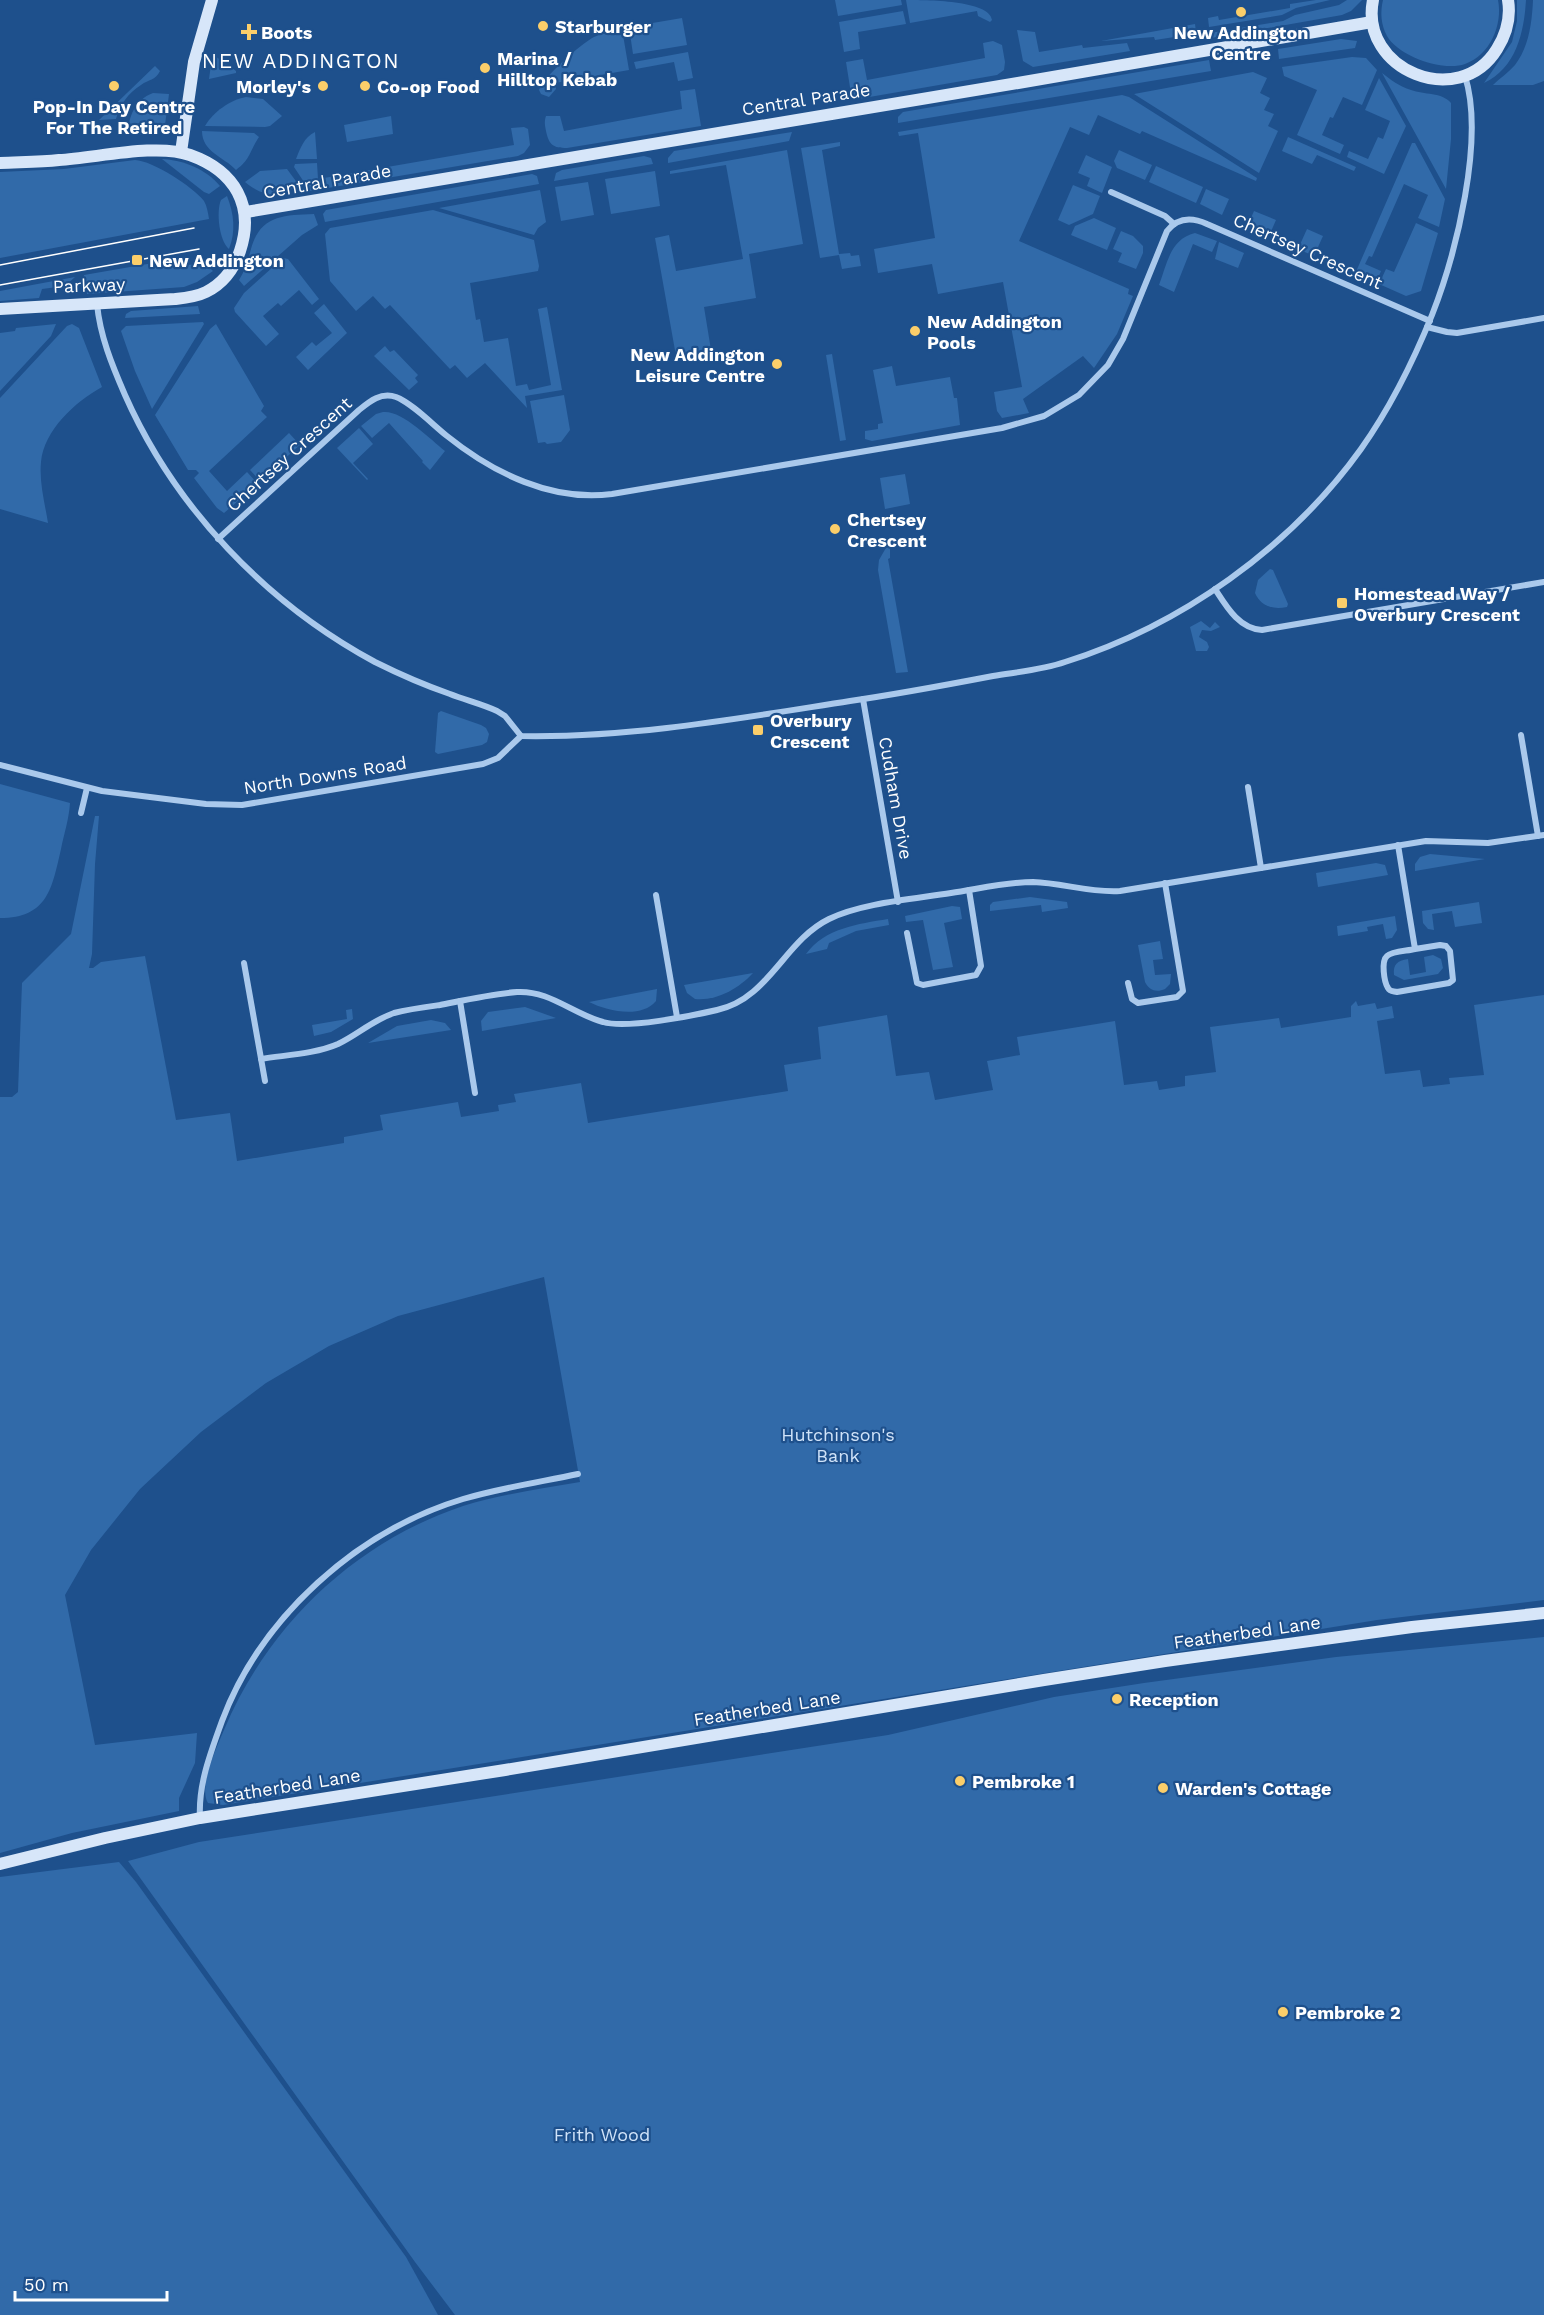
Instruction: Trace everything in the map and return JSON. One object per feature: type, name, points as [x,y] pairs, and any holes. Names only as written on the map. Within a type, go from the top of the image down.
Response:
[{"type":"street","points":[[181,152],[194,62],[212,0]]},
{"type":"street","points":[[1373,0],[1372,22],[1375,34],[1386,52],[1411,72],[1444,80],[1465,76],[1488,60],[1501,42],[1509,21],[1508,0]]},
{"type":"street","name":"Central Parade","points":[[246,212],[1372,22]]},
{"type":"street","points":[[97,303],[104,341],[140,427],[174,483],[218,538],[267,587],[336,638],[373,660],[410,679],[497,711],[506,717],[521,736],[571,736],[686,726],[863,699],[1063,663],[1161,621],[1215,589],[1249,563],[1287,531],[1325,493],[1354,458],[1394,396],[1428,324],[1455,244],[1467,180],[1470,108],[1465,76]]},
{"type":"street","points":[[0,163],[153,151],[181,152],[201,159],[226,176],[238,192],[246,212]]},
{"type":"street","points":[[1111,192],[1165,216],[1174,224]]},
{"type":"street","name":"Parkway","points":[[0,309],[175,299],[207,292],[234,266],[244,240],[246,212]]},
{"type":"street","name":"Chertsey Crescent","points":[[218,538],[359,410],[372,399],[384,396],[392,396],[404,402],[456,443],[494,468],[551,490],[588,495],[612,494],[955,436],[1029,421],[1069,403],[1108,365],[1126,333],[1164,237],[1174,224],[1189,219],[1200,221],[1428,324],[1457,333],[1544,318]]},
{"type":"street","points":[[1215,589],[1238,620],[1252,629],[1268,629],[1544,582]]},
{"type":"street","name":"Cudham Drive","points":[[863,699],[898,902]]},
{"type":"street","points":[[261,1059],[327,1048],[377,1020],[395,1013],[525,992],[545,996],[587,1017],[608,1024],[634,1024],[717,1010],[746,999],[764,983],[802,936],[820,923],[846,912],[898,902],[1034,882],[1106,892],[1435,840],[1488,843],[1541,835],[1521,735]]},
{"type":"street","name":"North Downs Road","points":[[0,765],[87,788],[206,804],[250,804],[483,764],[507,752],[521,736]]},
{"type":"street","points":[[1248,787],[1261,868]]},
{"type":"street","points":[[81,813],[87,788]]},
{"type":"street","points":[[1398,845],[1415,949]]},
{"type":"street","points":[[1128,983],[1132,1001],[1138,1003],[1176,997],[1183,991],[1165,883]]},
{"type":"street","points":[[907,933],[917,983],[923,985],[976,975],[981,966],[969,890]]},
{"type":"street","points":[[656,895],[677,1017]]},
{"type":"street","points":[[1446,946],[1450,951],[1453,980],[1449,983],[1400,992],[1389,990],[1383,963],[1385,957],[1389,954],[1415,949],[1446,946]]},
{"type":"street","points":[[244,963],[264,1081]]},
{"type":"street","points":[[460,1001],[475,1093]]},
{"type":"street","points":[[200,1818],[199,1801],[203,1779],[228,1705],[246,1672],[276,1628],[309,1591],[370,1541],[430,1512],[461,1500],[499,1490],[578,1474]]},
{"type":"street","name":"Featherbed Lane","points":[[0,1864],[105,1838],[200,1818],[494,1772],[1165,1661],[1412,1627],[1544,1613]]},
{"type":"green space","points":[[835,0],[901,0],[902,5],[838,16]]},
{"type":"green space","points":[[906,0],[955,2],[969,5],[989,13],[992,20],[990,22],[978,16],[977,11],[910,23]]},
{"type":"green space","points":[[1330,0],[1296,8],[1282,15],[1209,27],[1208,18],[1218,16],[1219,20],[1290,8],[1290,4]]},
{"type":"green space","points":[[1347,0],[1362,0],[1351,11],[1342,15],[1211,38],[1210,33],[1283,21],[1295,15],[1339,5]]},
{"type":"green space","points":[[1383,0],[1498,0],[1496,29],[1488,46],[1474,60],[1456,66],[1434,64],[1411,56],[1387,36],[1381,14]]},
{"type":"green space","points":[[1517,0],[1526,0],[1523,25],[1516,48],[1504,68],[1484,83],[1512,42],[1517,21]]},
{"type":"green space","points":[[1533,0],[1544,0],[1544,81],[1533,85],[1493,85],[1515,65],[1524,50],[1531,25]]},
{"type":"green space","points":[[903,11],[906,24],[858,32],[860,49],[844,52],[839,22]]},
{"type":"green space","points":[[682,18],[687,45],[633,54],[629,27]]},
{"type":"green space","points":[[1195,24],[1194,34],[1155,40],[1154,37],[1101,41]]},
{"type":"green space","points":[[622,29],[629,70],[555,83],[556,89],[549,97],[541,94],[539,90],[542,84],[581,46],[594,37]]},
{"type":"green space","points":[[1017,30],[1035,32],[1039,52],[1082,45],[1083,48],[1127,43],[1130,51],[1033,67],[1023,61]]},
{"type":"green space","points":[[1341,39],[1357,41],[1355,48],[1279,59],[1278,49]]},
{"type":"green space","points":[[993,41],[1002,45],[1005,62],[1004,70],[997,75],[852,100],[846,62],[863,59],[867,80],[985,58],[983,43]]},
{"type":"green space","points":[[688,52],[693,78],[678,81],[674,62],[636,69],[634,62]]},
{"type":"green space","points":[[215,56],[236,73],[209,79],[212,58]]},
{"type":"green space","points":[[1352,57],[1366,58],[1377,70],[1362,105],[1343,97],[1322,135],[1344,145],[1340,154],[1297,135],[1317,90],[1284,76],[1282,67]]},
{"type":"green space","points":[[1209,60],[1211,71],[898,123],[898,117],[903,112]]},
{"type":"green space","points":[[155,66],[160,71],[158,74],[128,96],[116,119],[99,120]]},
{"type":"green space","points":[[1253,72],[1267,78],[1260,93],[1270,98],[1264,110],[1274,114],[1268,126],[1278,131],[1259,173],[1134,94]]},
{"type":"green space","points":[[1382,73],[1395,83],[1416,92],[1438,95],[1451,103],[1451,139],[1446,189]]},
{"type":"green space","points":[[1379,78],[1406,126],[1384,174],[1347,157],[1349,151],[1368,159],[1378,137],[1383,139],[1390,121],[1365,110]]},
{"type":"green space","points":[[695,89],[701,126],[567,148],[552,145],[547,136],[546,116],[560,116],[564,131],[682,109],[680,91]]},
{"type":"green space","points":[[153,93],[169,94],[165,125],[155,134],[127,135],[129,122],[137,105]]},
{"type":"green space","points":[[1122,95],[1129,97],[1257,178],[1256,181],[1142,131],[1140,134],[1098,115],[1089,135],[1070,127],[1019,241],[1129,289],[1128,294],[1133,296],[1117,334],[1094,368],[1083,356],[1023,399],[1029,413],[1002,418],[997,411],[994,392],[1022,387],[1003,282],[938,294],[932,264],[878,273],[874,249],[935,238],[918,133],[899,136],[898,132]]},
{"type":"green space","points":[[246,97],[263,99],[282,116],[270,126],[265,127],[205,126],[222,107]]},
{"type":"green space","points":[[391,116],[393,134],[347,142],[344,125]]},
{"type":"green space","points":[[511,128],[528,129],[530,145],[524,153],[518,156],[310,191],[294,167],[295,164],[317,163],[318,179],[514,145]]},
{"type":"green space","points":[[202,131],[254,133],[259,137],[247,159],[236,170],[214,154],[206,144]]},
{"type":"green space","points":[[315,132],[317,159],[296,159],[305,140]]},
{"type":"green space","points":[[792,132],[789,141],[668,163],[668,158],[674,151]]},
{"type":"green space","points":[[1288,137],[1356,167],[1354,171],[1317,155],[1312,164],[1282,151]]},
{"type":"green space","points":[[840,142],[840,146],[822,150],[839,254],[859,255],[861,266],[842,269],[839,255],[820,258],[801,148]]},
{"type":"green space","points":[[1412,143],[1415,143],[1445,199],[1439,227],[1418,218],[1428,195],[1404,184],[1372,257],[1369,256],[1365,264],[1381,271],[1376,283],[1355,274]]},
{"type":"green space","points":[[787,150],[803,244],[749,254],[756,298],[704,307],[711,350],[676,356],[655,238],[669,235],[676,271],[743,259],[726,165],[670,174],[670,171]]},
{"type":"green space","points":[[1119,150],[1152,165],[1145,180],[1117,168],[1114,161]]},
{"type":"green space","points":[[1086,155],[1112,167],[1102,193],[1087,186],[1090,178],[1078,173]]},
{"type":"green space","points":[[644,156],[651,158],[653,164],[554,181],[556,173],[562,170]]},
{"type":"green space","points":[[162,159],[194,166],[220,186],[209,194],[204,192]]},
{"type":"green space","points":[[135,160],[162,169],[191,188],[204,201],[209,219],[0,258],[0,172],[64,169]]},
{"type":"green space","points":[[1156,166],[1203,187],[1196,203],[1149,182]]},
{"type":"green space","points":[[287,169],[301,188],[283,190],[283,194],[268,194],[258,191],[245,182],[260,171]]},
{"type":"green space","points":[[655,171],[660,206],[611,214],[605,179]]},
{"type":"green space","points":[[532,174],[537,176],[539,184],[325,222],[323,214],[326,210]]},
{"type":"green space","points":[[588,182],[594,215],[561,221],[555,187]]},
{"type":"green space","points":[[1073,185],[1100,196],[1093,214],[1069,225],[1058,220]]},
{"type":"green space","points":[[1206,189],[1229,199],[1222,215],[1200,204]]},
{"type":"green space","points":[[540,190],[546,222],[538,228],[534,235],[439,208]]},
{"type":"green space","points":[[227,196],[233,222],[233,236],[229,249],[223,240],[219,218],[219,205],[221,200]]},
{"type":"green space","points":[[433,210],[534,240],[538,271],[470,283],[476,320],[480,319],[484,342],[508,338],[516,386],[527,384],[529,390],[551,385],[538,309],[547,307],[562,390],[525,396],[527,408],[485,363],[467,378],[455,365],[450,369],[390,305],[385,309],[373,296],[356,311],[330,281],[325,234],[330,228]]},
{"type":"green space","points":[[1254,211],[1276,220],[1269,236],[1247,227]]},
{"type":"green space","points":[[314,214],[318,225],[302,235],[244,286],[239,280],[260,230],[266,224],[282,217]]},
{"type":"green space","points":[[1094,218],[1116,228],[1107,250],[1071,235],[1075,226]]},
{"type":"green space","points":[[1416,223],[1438,233],[1421,291],[1406,296],[1379,284],[1386,269],[1394,272]]},
{"type":"green space","points":[[1307,229],[1323,236],[1314,256],[1298,249]]},
{"type":"green space","points":[[1121,231],[1133,236],[1143,246],[1143,253],[1136,269],[1118,262],[1122,253],[1113,249]]},
{"type":"green space","points":[[1195,233],[1217,241],[1212,252],[1193,244],[1174,292],[1159,285],[1167,261],[1175,247],[1187,236]]},
{"type":"green space","points":[[1219,242],[1244,253],[1238,268],[1215,259]]},
{"type":"green space","points":[[182,258],[184,265],[206,264],[213,271],[197,282],[184,287],[87,294],[84,275]]},
{"type":"green space","points":[[283,258],[288,259],[319,299],[312,305],[299,290],[281,306],[278,303],[263,316],[279,334],[266,346],[235,312],[234,308],[244,293]]},
{"type":"green space","points":[[75,277],[65,286],[42,289],[39,298],[0,301],[0,291]]},
{"type":"green space","points":[[324,304],[347,333],[308,370],[296,357],[312,342],[316,346],[332,333],[314,313]]},
{"type":"green space","points":[[198,306],[200,314],[125,318],[126,314],[131,311]]},
{"type":"green space","points":[[203,322],[204,324],[152,409],[121,331],[126,326]]},
{"type":"green space","points":[[56,324],[51,336],[0,391],[0,333],[15,331],[16,328]]},
{"type":"green space","points":[[72,324],[79,328],[102,387],[62,418],[43,450],[41,477],[48,523],[0,509],[0,398],[67,326]]},
{"type":"green space","points":[[216,324],[264,406],[261,411],[267,417],[209,471],[227,491],[247,472],[258,484],[224,513],[217,508],[194,478],[199,473],[196,470],[188,470],[155,415],[210,329]]},
{"type":"green space","points":[[385,346],[390,352],[394,350],[418,375],[415,378],[418,382],[409,390],[374,356]]},
{"type":"green space","points":[[832,354],[846,440],[840,441],[826,355]]},
{"type":"green space","points":[[892,366],[896,386],[950,377],[954,398],[957,398],[960,425],[872,441],[865,439],[865,431],[878,429],[878,424],[883,423],[873,370]]},
{"type":"green space","points":[[564,395],[570,430],[561,442],[538,443],[530,401]]},
{"type":"green space","points":[[383,412],[407,420],[445,451],[430,470],[389,423],[372,438],[361,426],[376,414]]},
{"type":"green space","points":[[359,428],[373,444],[353,463],[367,480],[337,448]]},
{"type":"green space","points":[[289,433],[300,445],[260,481],[250,470]]},
{"type":"green space","points":[[905,474],[910,504],[885,509],[880,478]]},
{"type":"green space","points":[[887,546],[890,546],[890,558],[888,559],[908,672],[896,673],[878,570],[879,560]]},
{"type":"green space","points":[[1270,569],[1273,570],[1288,604],[1287,607],[1268,606],[1260,601],[1255,593],[1258,580]]},
{"type":"green space","points":[[1201,621],[1210,628],[1215,622],[1220,627],[1211,631],[1202,630],[1199,637],[1207,642],[1209,647],[1207,651],[1196,651],[1190,627]]},
{"type":"green space","points":[[441,711],[486,728],[489,734],[487,742],[438,754],[435,752],[438,713]]},
{"type":"green space","points":[[0,784],[70,803],[68,821],[54,876],[45,898],[29,913],[0,918]]},
{"type":"green space","name":"Hutchinson's Bank","points":[[95,816],[99,816],[92,954],[89,968],[101,962],[145,956],[176,1120],[230,1113],[237,1161],[344,1143],[344,1137],[383,1130],[380,1115],[458,1102],[461,1117],[499,1111],[498,1105],[516,1102],[514,1094],[581,1083],[588,1123],[788,1091],[784,1065],[821,1059],[818,1027],[887,1015],[896,1076],[929,1072],[935,1100],[993,1090],[987,1061],[1020,1055],[1017,1037],[1115,1021],[1124,1085],[1157,1081],[1159,1090],[1185,1086],[1185,1076],[1216,1072],[1210,1027],[1279,1018],[1281,1028],[1351,1017],[1351,1006],[1356,1001],[1358,1006],[1375,1003],[1377,1009],[1392,1006],[1394,1018],[1377,1021],[1385,1074],[1420,1070],[1423,1087],[1450,1084],[1449,1078],[1484,1075],[1474,1005],[1544,995],[1544,1600],[1377,1620],[223,1805],[208,1803],[205,1788],[210,1767],[217,1746],[242,1692],[290,1622],[320,1592],[386,1541],[424,1522],[477,1502],[580,1482],[544,1277],[398,1316],[329,1346],[266,1383],[201,1432],[140,1489],[91,1550],[65,1595],[95,1745],[197,1733],[195,1763],[179,1798],[179,1811],[72,1833],[0,1853],[0,1097],[12,1097],[18,1092],[22,983],[71,934]]},
{"type":"green space","points":[[1430,854],[1485,859],[1415,871],[1415,864],[1420,857]]},
{"type":"green space","points":[[1376,863],[1385,865],[1388,875],[1318,887],[1316,873]]},
{"type":"green space","points":[[1030,897],[1067,902],[1068,908],[1042,912],[1041,905],[990,911],[990,905],[993,902]]},
{"type":"green space","points":[[1479,902],[1482,923],[1455,927],[1452,911],[1432,914],[1434,930],[1428,929],[1423,923],[1422,911]]},
{"type":"green space","points":[[952,906],[960,907],[962,919],[944,923],[953,967],[933,970],[923,920],[906,922],[905,916]]},
{"type":"green space","points":[[1395,916],[1397,930],[1392,938],[1386,939],[1383,924],[1367,927],[1368,931],[1338,936],[1337,926]]},
{"type":"green space","points":[[888,919],[889,925],[856,931],[829,943],[827,949],[806,954],[814,945],[832,933],[854,925]]},
{"type":"green space","points":[[1160,941],[1163,959],[1153,960],[1155,975],[1171,974],[1170,984],[1165,989],[1156,991],[1145,982],[1138,945]]},
{"type":"green space","points":[[1433,955],[1441,959],[1443,968],[1438,974],[1404,980],[1394,975],[1394,968],[1397,964],[1408,959],[1410,975],[1426,972],[1424,957]]},
{"type":"green space","points":[[753,973],[734,989],[711,998],[695,999],[687,993],[684,985]]},
{"type":"green space","points":[[657,989],[656,1001],[650,1007],[633,1012],[605,1008],[589,1002]]},
{"type":"green space","points":[[525,1007],[556,1018],[482,1031],[481,1021],[488,1012]]},
{"type":"green space","points":[[352,1009],[353,1019],[331,1032],[314,1036],[312,1025],[347,1019],[346,1010]]},
{"type":"green space","points":[[431,1020],[445,1023],[451,1030],[368,1043],[397,1026]]},
{"type":"green space","name":"Frith Wood","points":[[1544,1637],[1544,2315],[455,2315],[128,1861],[199,1842],[888,1735],[1054,1697],[1336,1657]]},
{"type":"green space","points":[[119,1862],[136,1882],[406,2257],[438,2315],[0,2315],[0,1877]]},
{"type":"tram line","points":[[0,265],[194,228]]},
{"type":"tram line","points":[[0,285],[199,249]]},
{"type":"place","name":"New Addington Centre","points":[[1241,12]]},
{"type":"place","name":"Starburger","points":[[543,26]]},
{"type":"place","name":"Boots","points":[[249,32]]},
{"type":"place","name":"Marina / Hilltop Kebab","points":[[485,68]]},
{"type":"place","name":"Pop-In Day Centre For The Retired","points":[[114,86]]},
{"type":"place","name":"Morley's","points":[[323,86]]},
{"type":"place","name":"Co-op Food","points":[[365,86]]},
{"type":"place","name":"New Addington","points":[[137,260]]},
{"type":"place","name":"New Addington Pools","points":[[915,331]]},
{"type":"place","name":"New Addington Leisure Centre","points":[[777,364]]},
{"type":"place","name":"Chertsey Crescent","points":[[835,529]]},
{"type":"place","name":"Homestead Way / Overbury Crescent","points":[[1342,603]]},
{"type":"place","name":"Overbury Crescent","points":[[758,730]]},
{"type":"place","name":"Reception","points":[[1117,1699]]},
{"type":"place","name":"Pembroke 1","points":[[960,1781]]},
{"type":"place","name":"Warden's Cottage","points":[[1163,1788]]},
{"type":"place","name":"Pembroke 2","points":[[1283,2012]]},
{"type":"district","name":"NEW ADDINGTON","points":[[301,60]]}]
